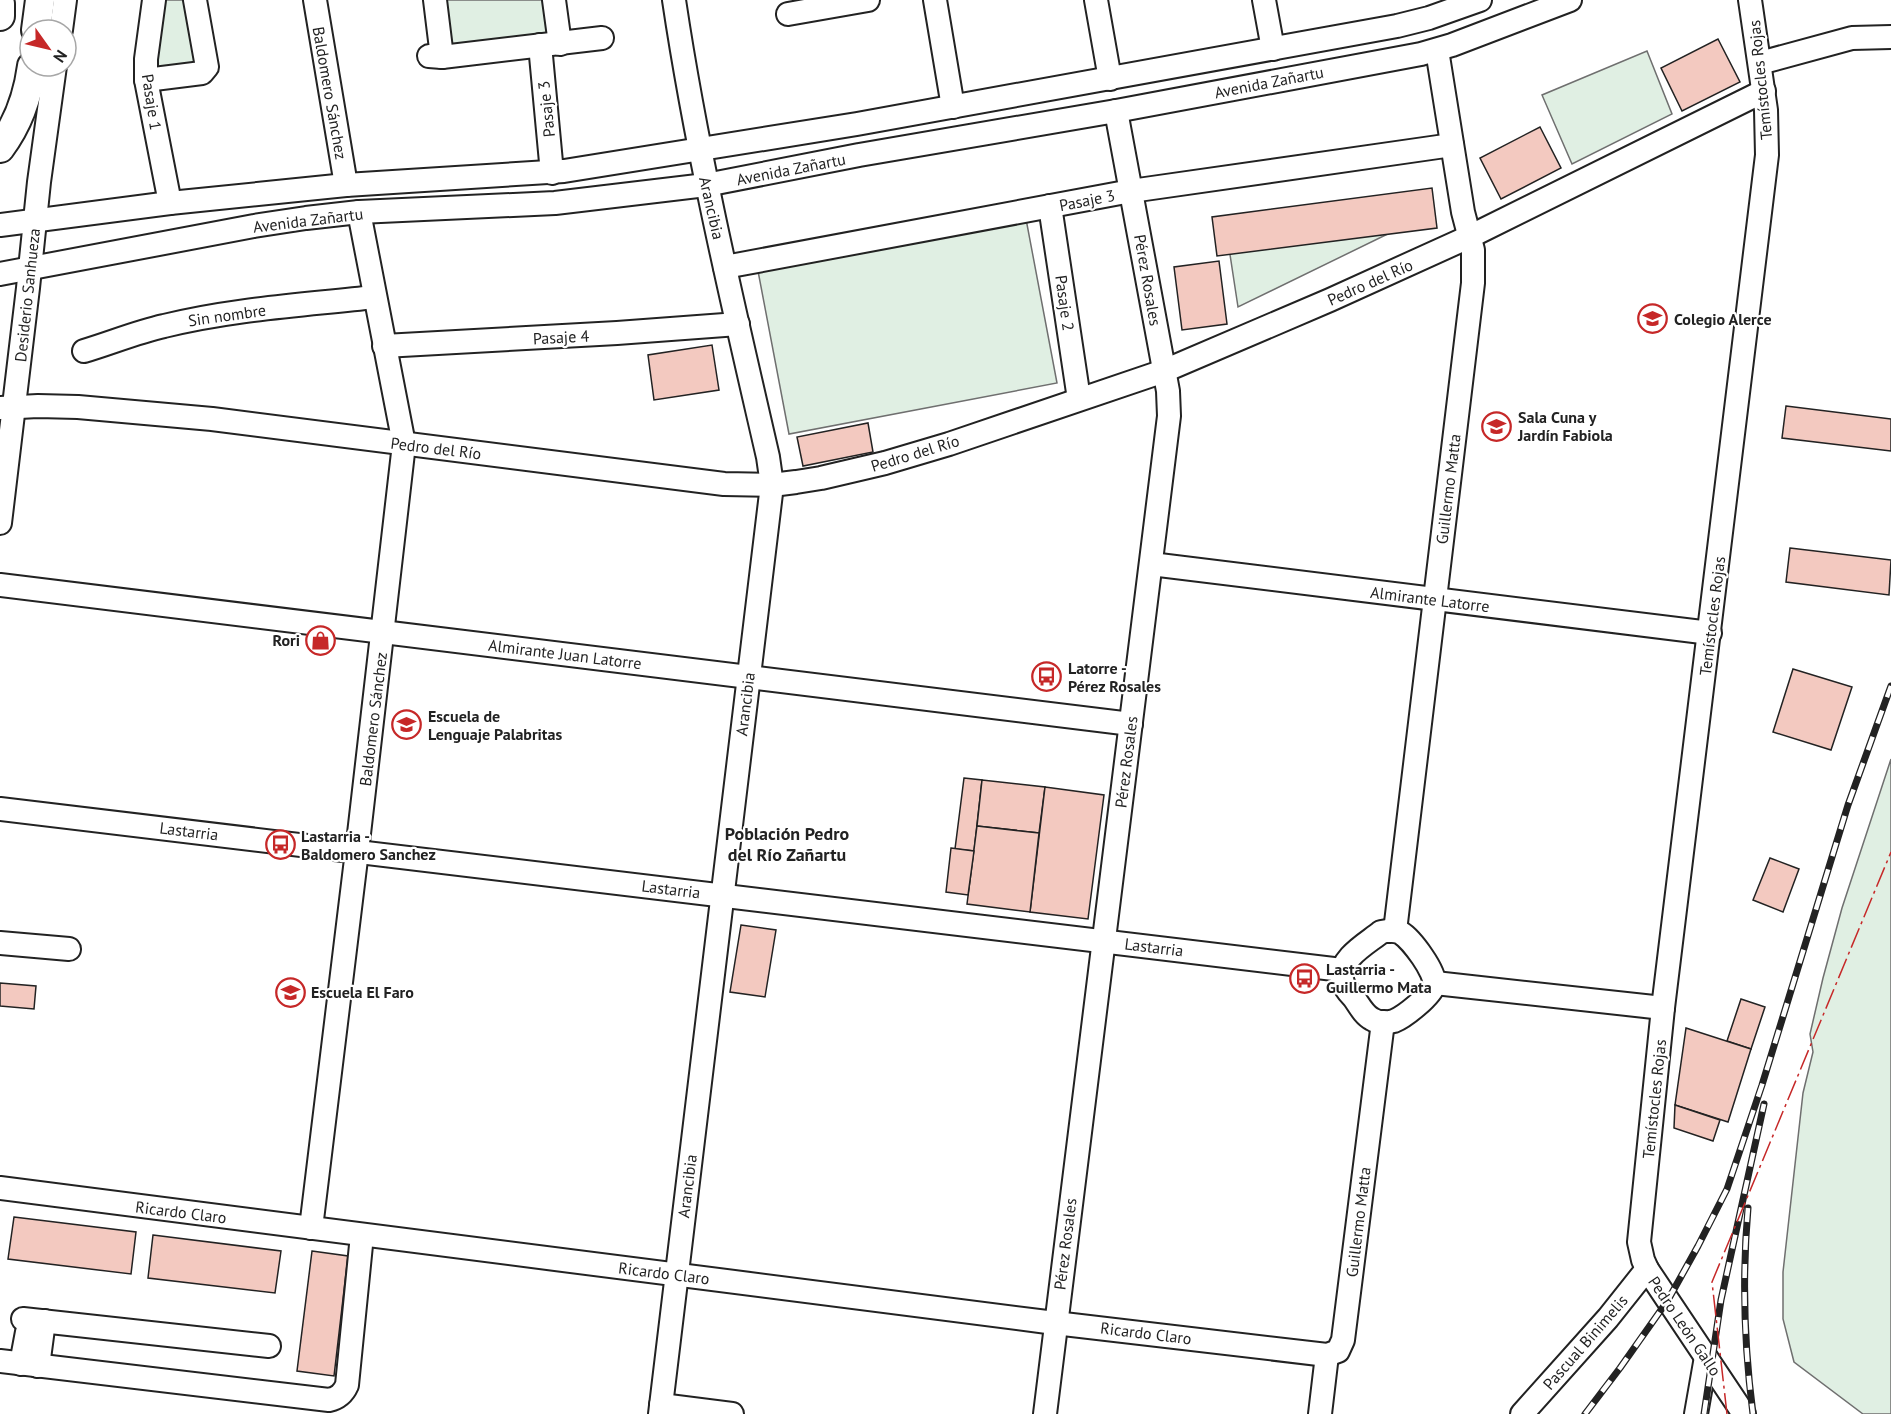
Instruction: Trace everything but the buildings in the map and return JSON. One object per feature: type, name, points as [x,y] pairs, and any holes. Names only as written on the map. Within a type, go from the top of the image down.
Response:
[{"type":"main road","points":[[38,18],[40,0]]},
{"type":"main road","points":[[0,4],[0,16]]},
{"type":"main road","points":[[0,148],[24,104],[29,78]]},
{"type":"street","points":[[63,18],[65,0]]},
{"type":"street","name":"Pasaje 1","points":[[154,0],[146,59],[146,80],[170,204]]},
{"type":"street","points":[[146,80],[202,73],[207,67],[195,0]]},
{"type":"street","name":"Baldomero Sánchez","points":[[315,0],[346,185]]},
{"type":"street","points":[[435,0],[436,57],[602,38]]},
{"type":"street","points":[[550,45],[554,0]]},
{"type":"street","name":"Arancibia","points":[[661,1409],[772,485],[768,457],[706,185],[674,0]]},
{"type":"street","points":[[935,0],[953,107]]},
{"type":"street","points":[[1096,0],[1110,79]]},
{"type":"street","points":[[1264,0],[1273,49]]},
{"type":"street","name":"Avenida Zañartu","points":[[0,225],[346,185],[552,173],[953,107],[1273,49],[1428,9],[1480,0]]},
{"type":"street","name":"Avenida Zañartu","points":[[0,274],[254,226],[359,212],[555,203],[706,185],[1437,50],[1570,0]]},
{"type":"street","name":"Temístocles Rojas","points":[[1640,1233],[1664,1008],[1767,155],[1767,124],[1761,63],[1750,0]]},
{"type":"street","points":[[788,14],[854,1]]},
{"type":"street","points":[[1761,63],[1852,38],[1891,37]]},
{"type":"street","name":"Pasaje 3","points":[[550,45],[552,173]]},
{"type":"street","name":"Guillermo Matta","points":[[1395,930],[1473,283],[1474,257],[1471,236],[1462,212],[1437,50]]},
{"type":"street","name":"Desiderio Sanhueza","points":[[0,523],[6,408],[30,268],[53,78]]},
{"type":"street","name":"Pedro del Río","points":[[6,408],[78,407],[160,414],[696,482],[772,485],[821,478],[896,460],[949,444],[1164,371],[1330,300],[1471,236],[1764,91]]},
{"type":"street","name":"Pérez Rosales","points":[[1045,1414],[1169,416],[1168,391],[1116,111]]},
{"type":"street","name":"Pasaje 3","points":[[725,267],[1131,191],[1452,145]]},
{"type":"street","name":"Pasaje 2","points":[[1050,206],[1079,399]]},
{"type":"street","name":"Baldomero Sánchez","points":[[311,1228],[404,444],[359,212]]},
{"type":"street","name":"Sin nombre","points":[[84,351],[162,326],[186,321],[374,297]]},
{"type":"street","name":"Pasaje 4","points":[[384,346],[738,324]]},
{"type":"street","name":"Almirante Latorre","points":[[1151,564],[1710,633]]},
{"type":"street","name":"Almirante Juan Latorre","points":[[0,585],[1131,724]]},
{"type":"street","name":"Lastarria","points":[[0,809],[1342,970]]},
{"type":"street","points":[[1395,930],[1406,937],[1431,970],[1435,983],[1427,997],[1400,1018],[1383,1022],[1372,1020],[1344,986],[1342,970],[1349,958],[1381,933],[1395,930]]},
{"type":"street","points":[[0,943],[69,949]]},
{"type":"street","points":[[1435,983],[1664,1008]]},
{"type":"street","name":"Guillermo Matta","points":[[1327,1354],[1338,1350],[1343,1340],[1383,1022]]},
{"type":"street","name":"Ricardo Claro","points":[[0,1188],[1055,1323],[1327,1354]]},
{"type":"street","name":"Pedro León Gallo","points":[[1640,1233],[1640,1252],[1647,1269],[1744,1414]]},
{"type":"street","points":[[269,1346],[31,1324],[20,1363],[334,1399],[344,1391],[347,1385],[362,1234]]},
{"type":"street","name":"Pascual Binimelis","points":[[1522,1414],[1588,1341],[1647,1269]]},
{"type":"street","points":[[1320,1414],[1327,1354]]},
{"type":"street","points":[[1696,1414],[1706,1356]]},
{"type":"street","points":[[661,1409],[732,1414]]},
{"type":"green space","points":[[155,0],[195,0],[207,67],[146,80]]},
{"type":"green space","points":[[435,0],[554,0],[560,44],[442,57]]},
{"type":"green space","points":[[1647,51],[1672,114],[1572,164],[1542,95]]},
{"type":"green space","points":[[1026,219],[1057,383],[789,434],[758,271]]},
{"type":"green space","points":[[1402,227],[1238,307],[1229,248]]},
{"type":"green space","points":[[1891,759],[1891,1414],[1863,1414],[1794,1362],[1783,1319],[1783,1272],[1803,1093],[1813,1052],[1810,1034],[1842,908]]},
{"type":"railway","points":[[1585,1414],[1668,1300],[1727,1189],[1762,1085],[1848,805],[1891,686]]},
{"type":"railway","points":[[1704,1414],[1721,1300],[1764,1104]]},
{"type":"railway","points":[[1748,1208],[1745,1311],[1753,1414]]},
{"type":"power","points":[[1727,1414],[1712,1282],[1891,852]]},
{"type":"place","name":"Colegio Alerce","points":[[1653,319]]},
{"type":"place","name":"Sala Cuna y Jardín Fabiola","points":[[1497,426]]},
{"type":"place","name":"Rori","points":[[321,640]]},
{"type":"place","name":"Latorre - Pérez Rosales","points":[[1047,677]]},
{"type":"place","name":"Escuela de Lenguaje Palabritas","points":[[407,725]]},
{"type":"place","name":"Lastarria - Baldomero Sanchez","points":[[280,845]]},
{"type":"place","name":"Lastarria - Guillermo Mata","points":[[1305,978]]},
{"type":"place","name":"Escuela El Faro","points":[[290,992]]},
{"type":"district","name":"Población Pedro del Río Zañartu","points":[[787,844]]}]
